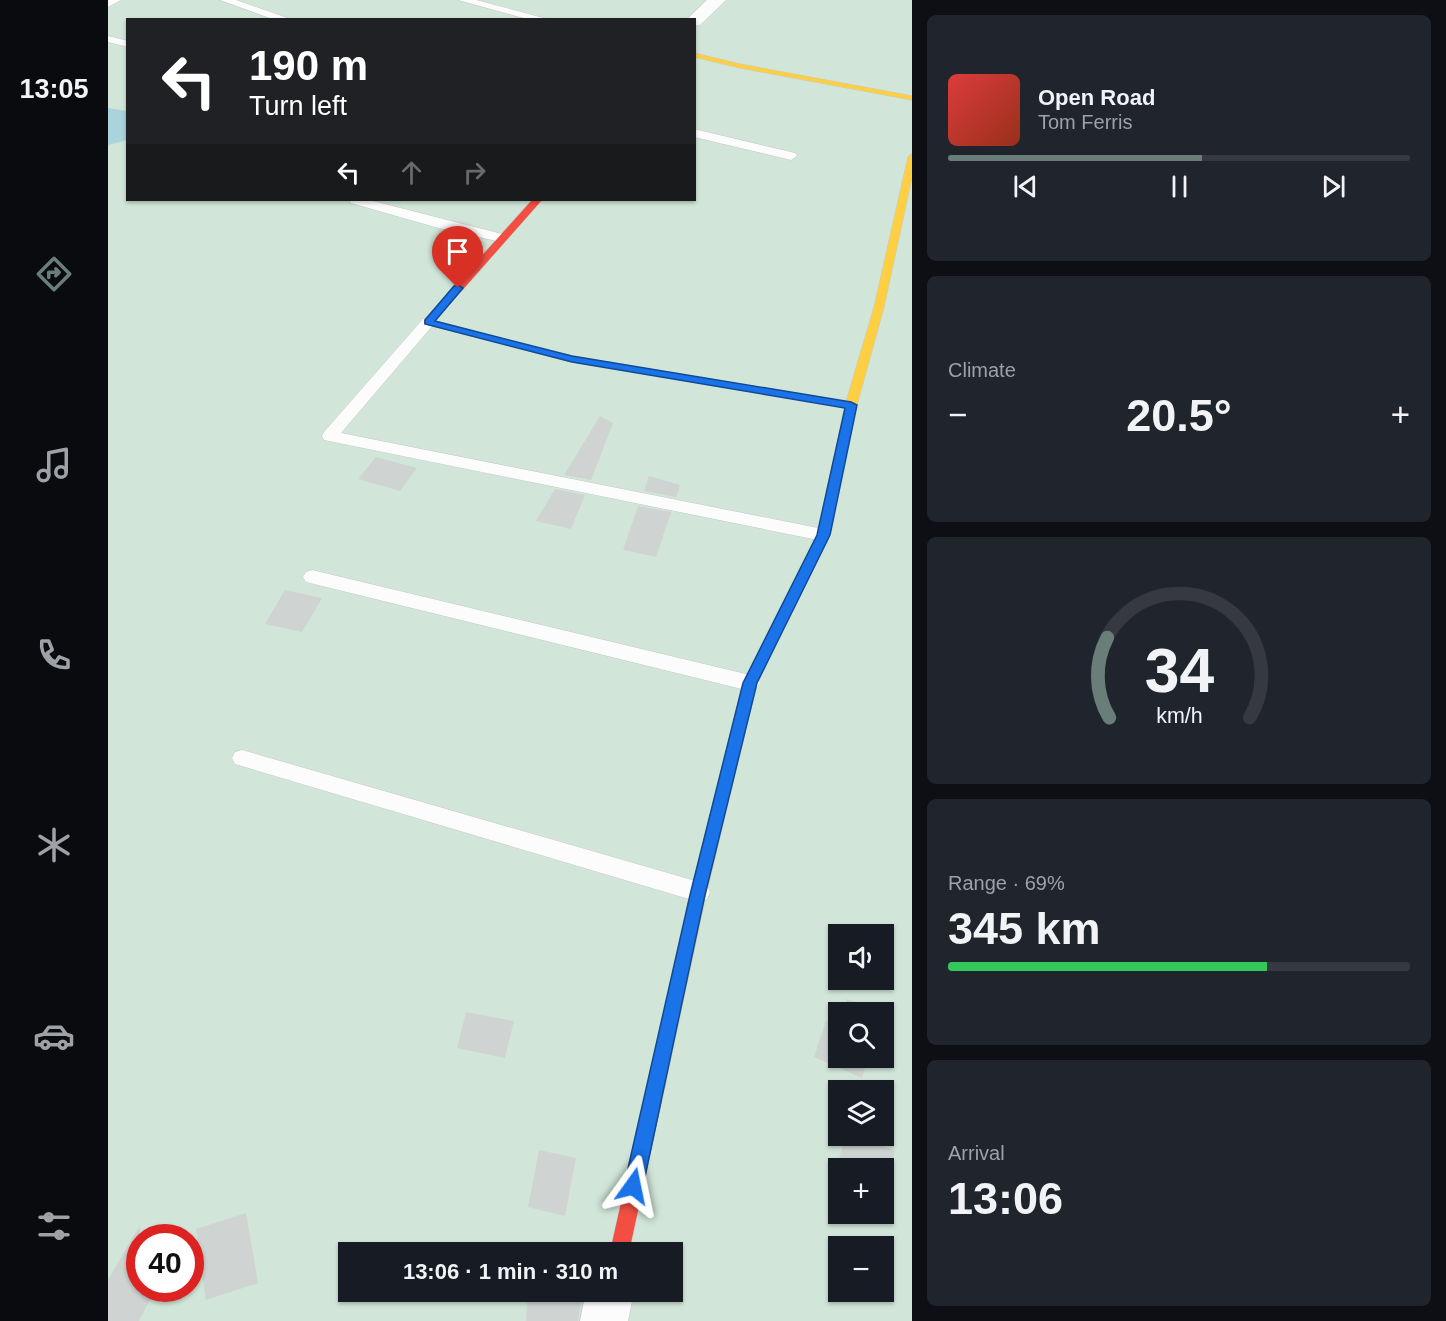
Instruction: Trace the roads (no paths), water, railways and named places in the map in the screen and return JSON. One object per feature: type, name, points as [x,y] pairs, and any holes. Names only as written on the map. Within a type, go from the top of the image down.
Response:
[{"type":"street","points":[[696,19],[717,0]]},
{"type":"street","points":[[696,55],[740,66],[912,98]]},
{"type":"street","points":[[621,1242],[699,892],[750,683],[823,535],[851,405],[879,307],[912,157]]},
{"type":"street","points":[[536,201],[428,322],[572,359],[851,405]]},
{"type":"street","points":[[604,1321],[608,1302]]},
{"type":"lane","points":[[108,4],[116,0]]},
{"type":"lane","points":[[225,0],[282,18]]},
{"type":"lane","points":[[463,0],[538,18]]},
{"type":"lane","points":[[108,39],[126,44]]},
{"type":"lane","points":[[696,133],[790,156]]},
{"type":"lane","points":[[360,201],[440,224],[501,238]]},
{"type":"lane","points":[[428,322],[330,436],[823,535]]},
{"type":"lane","points":[[312,577],[750,683]]},
{"type":"lane","points":[[242,758],[699,892]]},
{"type":"water","points":[[108,108],[126,111],[126,140],[108,145]]}]
